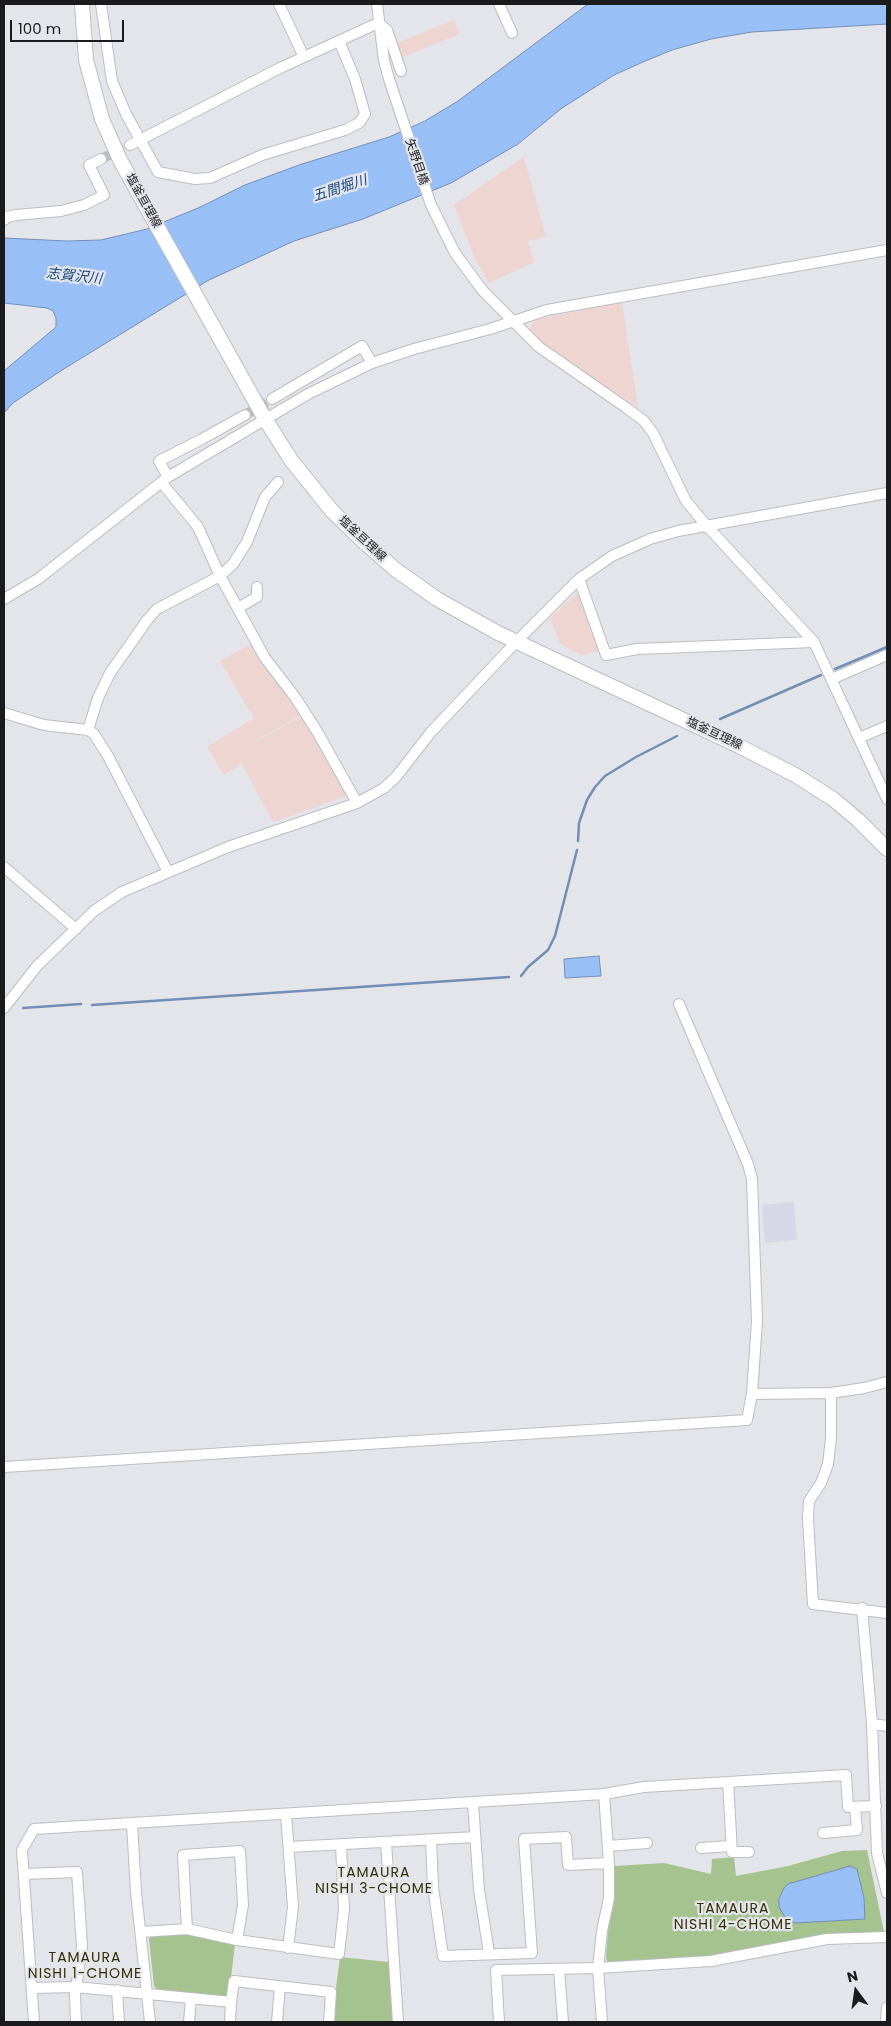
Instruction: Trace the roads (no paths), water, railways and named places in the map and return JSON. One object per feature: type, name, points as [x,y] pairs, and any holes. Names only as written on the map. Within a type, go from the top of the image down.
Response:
[{"type":"main road","name":"塩釜亘理線","points":[[82,4],[86,60],[95,99],[113,145],[197,300],[265,419],[291,460],[332,511],[396,570],[437,599],[471,619],[740,746],[797,776],[833,799],[887,847]]},
{"type":"street","points":[[101,4],[112,81],[126,114],[158,172],[195,179],[210,178],[268,154],[345,130],[359,123],[365,114],[355,79],[339,41]]},
{"type":"street","points":[[279,4],[304,57]]},
{"type":"street","name":"矢野目橋","points":[[376,4],[387,70],[402,119],[431,205],[455,253],[483,291],[539,347],[644,421],[664,452],[675,481],[686,501],[814,642],[887,799]]},
{"type":"street","points":[[500,4],[512,33]]},
{"type":"street","points":[[130,145],[304,57],[378,23],[387,30],[401,70]]},
{"type":"street","points":[[4,220],[7,217],[16,215],[62,211],[84,205],[104,195],[89,165],[101,159]]},
{"type":"street","points":[[4,599],[38,578],[165,479],[308,394],[372,363],[547,310],[887,250]]},
{"type":"street","points":[[272,399],[362,346],[372,363]]},
{"type":"street","points":[[245,415],[159,461],[165,479],[198,527],[220,576],[265,658],[295,697],[318,733],[357,803]]},
{"type":"street","points":[[88,730],[98,698],[110,672],[148,620],[157,609],[220,576],[233,564],[247,542],[265,497],[278,482]]},
{"type":"street","points":[[4,1008],[37,966],[109,900],[122,892],[228,847],[357,803],[377,793],[390,783],[431,732],[579,579],[629,547],[659,536],[706,525],[887,493]]},
{"type":"street","points":[[579,579],[606,655],[638,649],[814,642]]},
{"type":"street","points":[[238,608],[257,597],[257,587]]},
{"type":"street","points":[[832,679],[887,655]]},
{"type":"street","points":[[4,713],[44,725],[88,730],[94,734],[108,756],[168,872]]},
{"type":"street","points":[[859,738],[887,726]]},
{"type":"street","points":[[4,867],[76,929]]},
{"type":"street","points":[[4,1467],[747,1420],[752,1394],[757,1321],[752,1179],[748,1164],[679,1004]]},
{"type":"street","points":[[752,1394],[831,1393],[887,1382]]},
{"type":"street","points":[[831,1393],[831,1438],[828,1464],[821,1483],[810,1501],[808,1518],[813,1604],[887,1612]]},
{"type":"street","points":[[862,1608],[872,1724],[876,1806],[887,1893]]},
{"type":"street","points":[[872,1724],[887,1726]]},
{"type":"street","points":[[34,2022],[22,1850],[34,1829],[473,1803],[604,1794],[644,1787],[846,1775],[848,1807],[876,1806]]},
{"type":"street","points":[[728,1782],[732,1852],[750,1852]]},
{"type":"street","points":[[602,2022],[598,1968],[602,1931],[609,1898],[609,1863],[604,1794]]},
{"type":"street","points":[[473,1803],[479,1890],[489,1953]]},
{"type":"street","points":[[822,1833],[857,1830],[854,1806]]},
{"type":"street","points":[[286,1814],[292,1908],[288,1948]]},
{"type":"street","points":[[132,1824],[136,1892],[150,2022]]},
{"type":"street","points":[[289,1847],[340,1846],[475,1837]]},
{"type":"street","points":[[430,1840],[433,1887],[443,1956],[532,1953],[524,1839],[566,1837],[568,1865],[609,1863]]},
{"type":"street","points":[[386,1842],[398,2022]]},
{"type":"street","points":[[608,1846],[647,1843]]},
{"type":"street","points":[[141,1932],[187,1929],[237,1940],[339,1954],[344,1909],[340,1846]]},
{"type":"street","points":[[701,1848],[731,1846]]},
{"type":"street","points":[[187,1929],[183,1855],[240,1851],[243,1905],[237,1940]]},
{"type":"street","points":[[24,1874],[77,1872],[82,1946],[75,1995],[76,2022]]},
{"type":"street","points":[[499,2022],[496,1970],[598,1968],[711,1960],[827,1939],[887,1937]]},
{"type":"street","points":[[560,1969],[563,2022]]},
{"type":"street","points":[[230,2022],[234,1981],[331,1992],[329,2022]]},
{"type":"street","points":[[277,2022],[280,1986]]},
{"type":"street","points":[[32,1988],[76,1987],[231,2002]]},
{"type":"street","points":[[118,1990],[119,2022]]},
{"type":"street","points":[[189,2022],[191,1998]]},
{"type":"street","points":[[886,2022],[887,2007]]},
{"type":"water","points":[[588,4],[887,4],[887,24],[752,32],[711,39],[672,50],[643,62],[614,75],[562,108],[518,144],[451,183],[363,219],[294,241],[209,280],[62,370],[13,403],[4,413],[4,371],[56,327],[56,318],[53,311],[47,308],[4,303],[4,238],[67,241],[101,240],[147,229],[198,208],[245,185],[299,165],[389,137],[425,121],[458,101]]},
{"type":"water","points":[[599,956],[601,976],[565,978],[564,959]]},
{"type":"water","points":[[850,1866],[857,1869],[864,1898],[865,1919],[796,1923],[788,1920],[783,1914],[779,1907],[779,1899],[788,1884]]},
{"type":"waterway","points":[[835,669],[887,647]]},
{"type":"waterway","points":[[720,719],[821,675]]},
{"type":"waterway","points":[[578,841],[579,823],[587,800],[605,776],[636,757],[677,736]]},
{"type":"waterway","points":[[521,976],[528,967],[548,950],[555,936],[577,850]]},
{"type":"waterway","points":[[92,1005],[509,977]]},
{"type":"waterway","points":[[23,1008],[81,1004]]},
{"type":"tunnel","points":[[101,159],[130,145]]},
{"type":"tunnel","points":[[245,415],[272,399]]},
{"type":"district","name":"TAMAURA NISHI 3-CHOME","points":[[374,1882]]},
{"type":"district","name":"TAMAURA NISHI 4-CHOME","points":[[733,1918]]},
{"type":"district","name":"TAMAURA NISHI 1-CHOME","points":[[85,1966]]},
{"type":"water label","name":"五間堀川","points":[[340,189]]},
{"type":"water label","name":"志賀沢川","points":[[74,277]]}]
